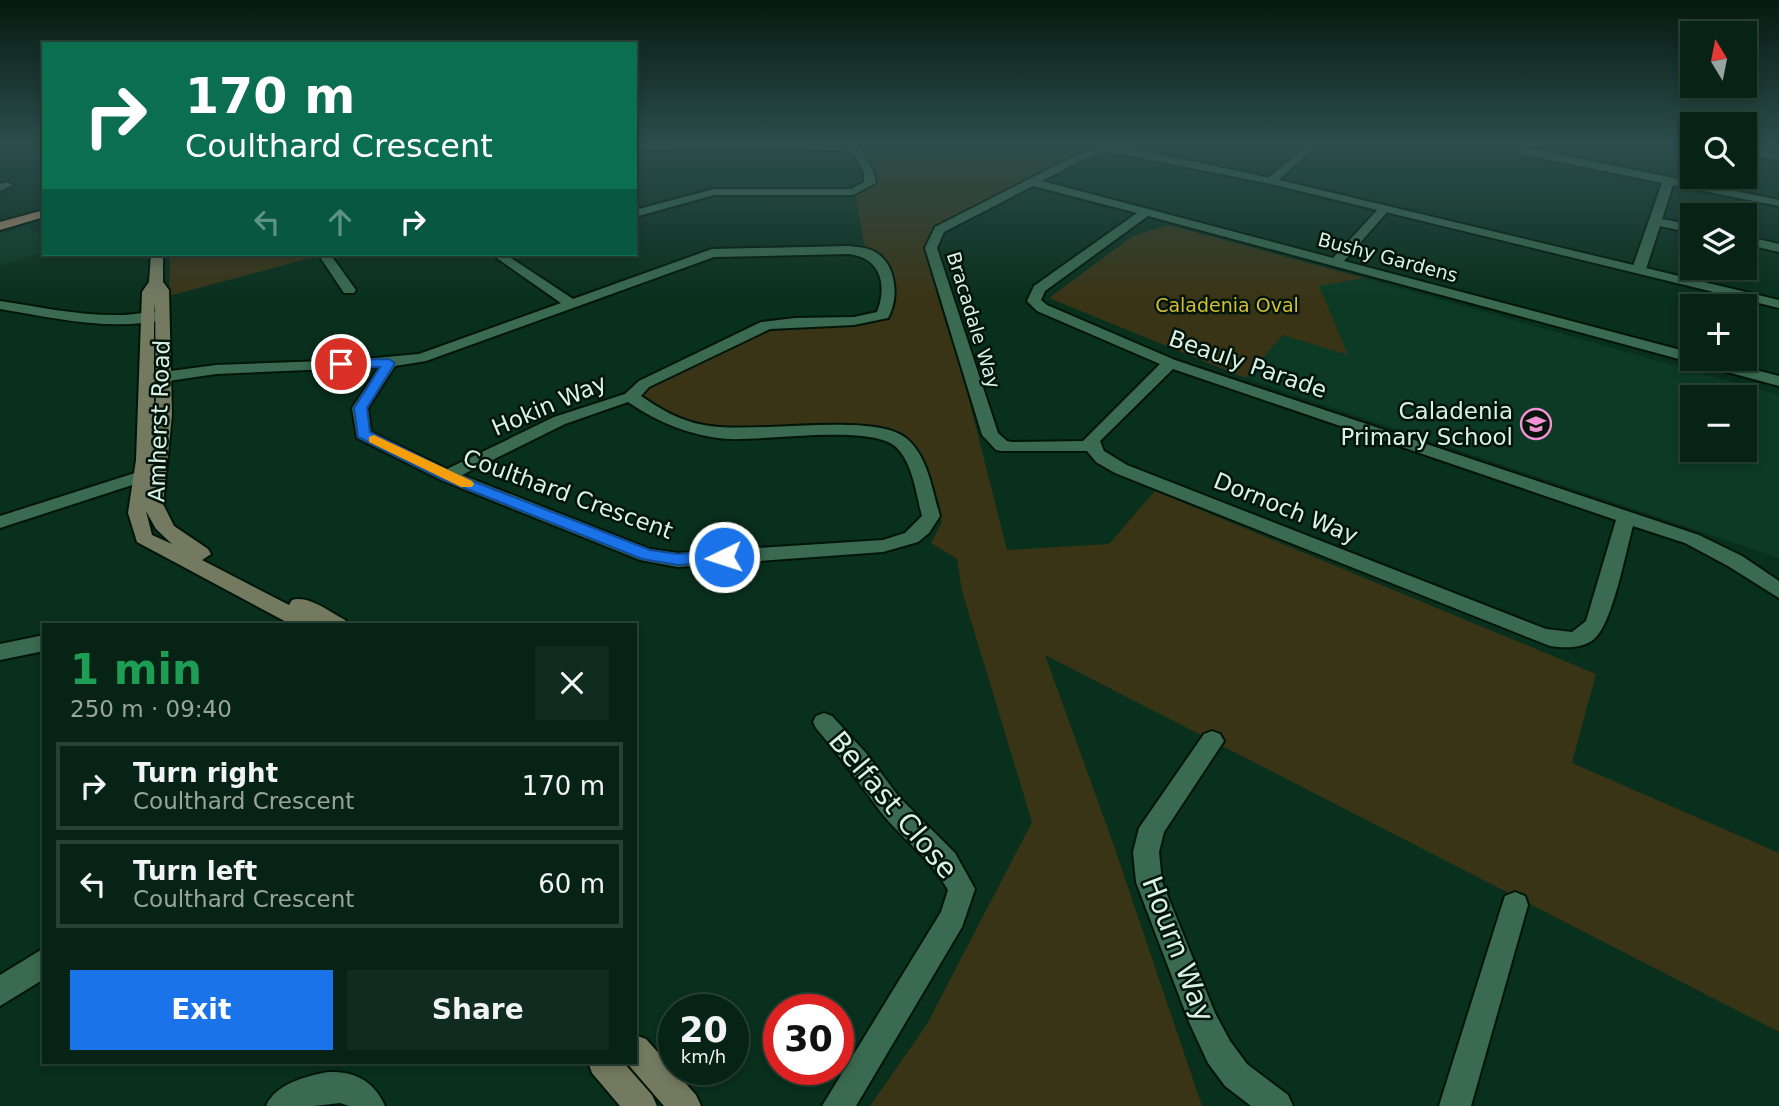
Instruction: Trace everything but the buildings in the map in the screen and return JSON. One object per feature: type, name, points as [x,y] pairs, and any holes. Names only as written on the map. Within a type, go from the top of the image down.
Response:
[{"type":"main road","points":[[0,217],[42,206]]},
{"type":"main road","points":[[0,226],[42,214]]},
{"type":"main road","name":"Amherst Road","points":[[157,256],[156,282],[149,292],[154,317],[156,382],[145,460],[154,507],[161,521],[181,544],[334,623]]},
{"type":"main road","name":"Amherst Road","points":[[148,480],[138,513],[144,538],[306,623]]},
{"type":"main road","points":[[637,1052],[685,1106]]},
{"type":"main road","points":[[605,1064],[641,1106]]},
{"type":"street","points":[[637,213],[697,197]]},
{"type":"street","name":"Bracadale Way","points":[[1004,197],[939,230],[931,248],[990,436],[1002,446],[1012,447],[1092,446]]},
{"type":"street","name":"Bushy Gardens","points":[[1089,197],[1680,354]]},
{"type":"street","points":[[1337,197],[1779,304]]},
{"type":"street","points":[[1639,269],[1663,197]]},
{"type":"street","points":[[1752,197],[1779,202]]},
{"type":"street","points":[[1336,263],[1385,208]]},
{"type":"street","name":"Beauly Parade","points":[[1147,212],[1039,289],[1034,301],[1041,308],[1170,363],[1692,539],[1735,561],[1779,591]]},
{"type":"street","points":[[1655,221],[1680,226]]},
{"type":"street","points":[[1757,243],[1779,248]]},
{"type":"street","points":[[156,382],[227,368],[389,363],[421,358],[712,253],[848,250],[870,254],[878,261],[888,283],[887,308],[883,315],[862,320],[766,325],[644,383],[631,397]]},
{"type":"street","points":[[325,256],[349,290]]},
{"type":"street","points":[[504,256],[573,305]]},
{"type":"street","points":[[0,305],[108,321],[154,317]]},
{"type":"street","name":"Coulthard Crescent","points":[[389,363],[360,408],[363,434],[447,476],[648,555],[665,559],[883,546],[905,542],[923,531],[931,516],[911,454],[894,437],[863,429],[763,436],[701,432],[648,410],[631,397]]},
{"type":"street","points":[[1092,446],[1095,435],[1170,363]]},
{"type":"street","name":"Bushy Gardens","points":[[1742,371],[1779,381]]},
{"type":"street","name":"Hokin Way","points":[[447,476],[553,423],[598,404],[631,397]]},
{"type":"street","name":"Dornoch Way","points":[[1092,446],[1104,459],[1121,469],[1529,631],[1562,641],[1578,639],[1590,633],[1596,623],[1626,517]]},
{"type":"street","points":[[0,522],[33,510],[148,480]]},
{"type":"street","points":[[0,652],[42,643]]},
{"type":"street","name":"Belfast Close","points":[[824,722],[858,760],[890,805],[946,861],[962,889],[952,918],[838,1106]]},
{"type":"street","name":"Hourn Way","points":[[1212,741],[1152,828],[1146,852],[1149,882],[1203,1022],[1219,1052],[1236,1075],[1277,1106]]},
{"type":"street","points":[[1455,1106],[1515,905]]},
{"type":"street","points":[[0,992],[42,963]]},
{"type":"street","points":[[282,1106],[295,1097],[335,1085],[364,1096],[369,1106]]},
{"type":"shaded area","points":[[30,225],[30,229],[42,236],[42,253],[0,266],[0,234]]},
{"type":"shaded area","name":"Caladenia Primary School","points":[[1364,278],[1680,367],[1680,371],[1694,371],[1744,385],[1680,385],[1680,462],[1757,462],[1757,389],[1779,395],[1779,558],[1245,378],[1283,335],[1347,354],[1318,286]]},
{"type":"green space","points":[[855,197],[996,197],[934,229],[930,246],[1007,550],[1109,544],[1155,491],[1596,674],[1572,763],[1779,853],[1779,1032],[1045,655],[1113,843],[1202,1106],[870,1106],[927,1024],[1032,822],[962,591],[957,559],[931,543],[942,522],[914,453],[895,436],[702,431],[635,396],[645,385],[767,329],[860,323],[887,317],[890,283],[865,249]]},
{"type":"green space","name":"Caladenia Oval","points":[[1168,225],[1364,278],[1319,286],[1348,355],[1283,335],[1245,378],[1049,298],[1133,236]]},
{"type":"green space","points":[[170,256],[314,257],[169,296]]},
{"type":"slow traffic","points":[[374,440],[467,484]]},
{"type":"place","name":"Caladenia Primary School","points":[[1536,424]]},
{"type":"route","points":[[341,364],[389,363],[360,408],[363,434],[447,476],[648,555],[678,560],[724,557]]}]
